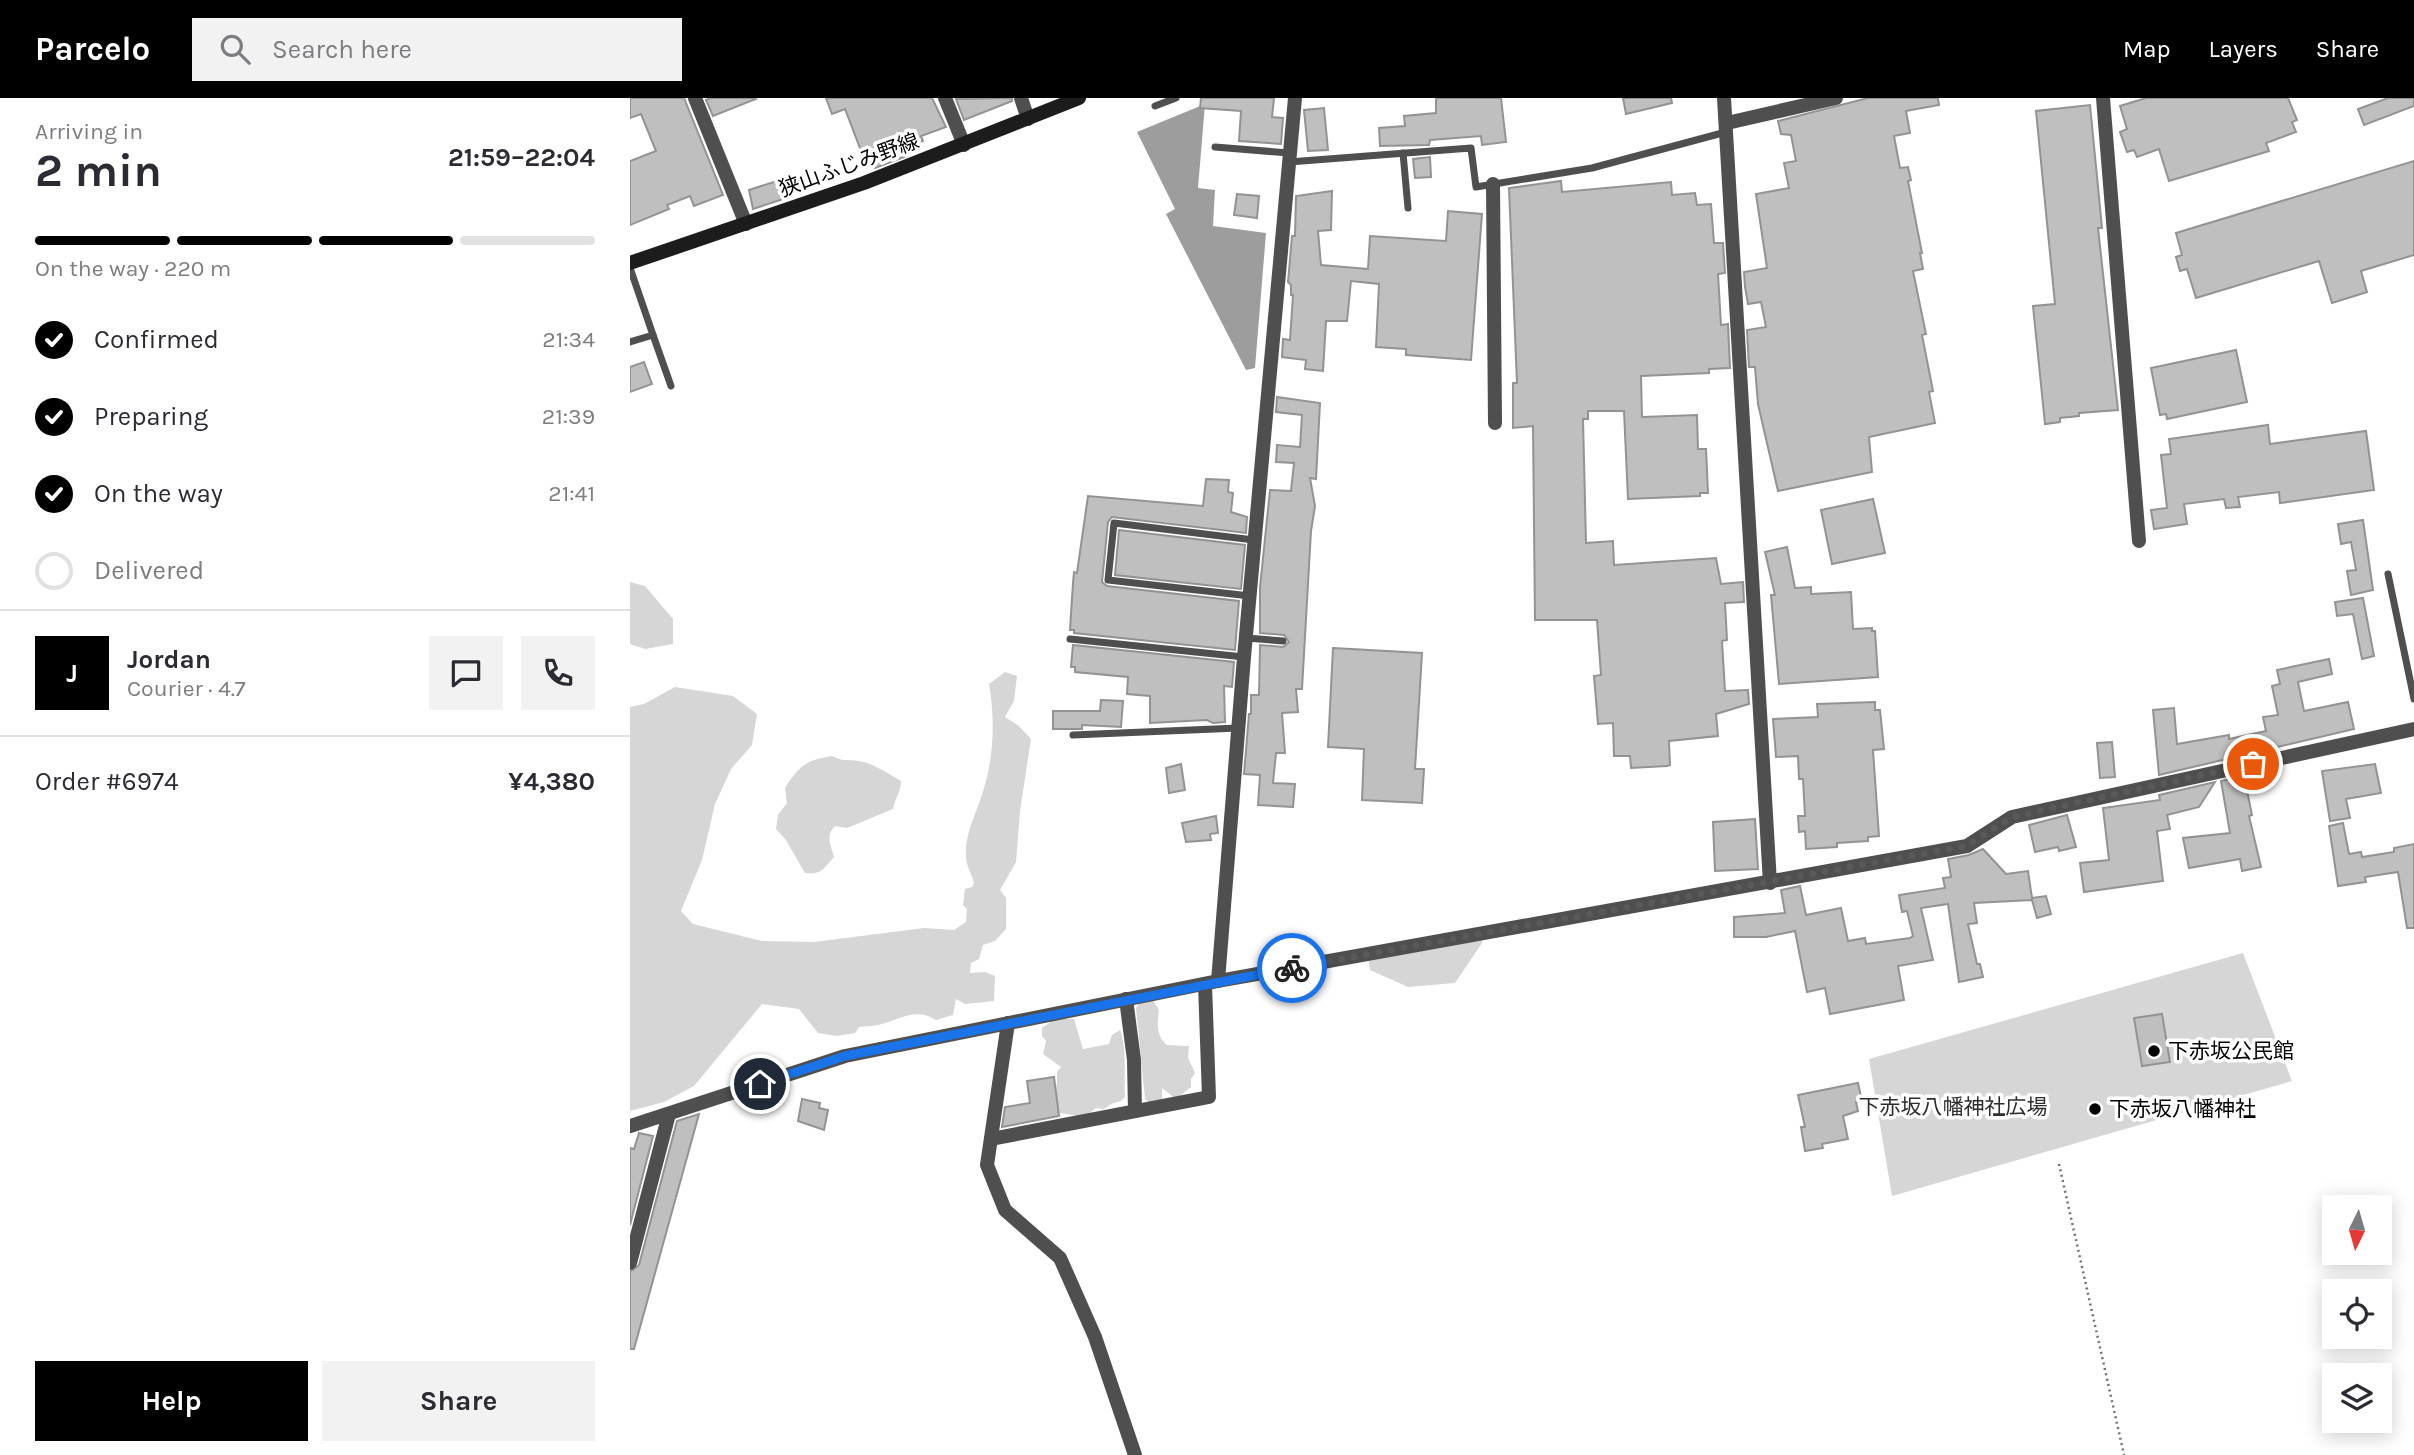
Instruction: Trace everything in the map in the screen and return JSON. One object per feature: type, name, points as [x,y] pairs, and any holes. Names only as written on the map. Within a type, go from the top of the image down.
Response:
[{"type":"main road","name":"狭山ふじみ野線","points":[[630,266],[864,183],[1079,98]]},
{"type":"street","points":[[695,98],[746,224]]},
{"type":"street","points":[[945,98],[964,145]]},
{"type":"street","points":[[1021,98],[1028,119]]},
{"type":"street","points":[[991,1139],[1209,1097],[1211,982],[1238,728],[1295,98]]},
{"type":"street","points":[[1724,98],[1770,883]]},
{"type":"street","points":[[1727,128],[1836,98]]},
{"type":"street","points":[[2103,98],[2139,541]]},
{"type":"street","points":[[1493,184],[1495,423]]},
{"type":"street","points":[[630,1126],[845,1056],[1211,982],[1966,846],[2012,817],[2414,729]]},
{"type":"street","points":[[1126,999],[1134,1060],[1135,1111]]},
{"type":"street","points":[[1008,1023],[987,1165],[1005,1210],[1060,1258],[1095,1337],[1135,1455]]},
{"type":"street","points":[[630,1263],[669,1114]]},
{"type":"lane","points":[[1155,106],[1176,98]]},
{"type":"lane","points":[[1295,98],[1302,98]]},
{"type":"lane","points":[[1215,146],[1289,157],[1471,148],[1476,187],[1592,168],[1727,128]]},
{"type":"lane","points":[[1403,153],[1408,208]]},
{"type":"lane","points":[[630,266],[671,386]]},
{"type":"lane","points":[[630,342],[653,335]]},
{"type":"lane","points":[[1250,596],[1108,580],[1114,523],[1255,540]]},
{"type":"lane","points":[[2388,574],[2414,699]]},
{"type":"lane","points":[[1246,638],[1283,641]]},
{"type":"lane","points":[[1070,639],[1244,657]]},
{"type":"lane","points":[[1073,735],[1238,728]]},
{"type":"path","points":[[2059,1164],[2124,1455]]},
{"type":"green space","points":[[630,582],[645,586],[673,619],[673,644],[645,649],[630,644]]},
{"type":"green space","points":[[1005,672],[1017,676],[1014,701],[1005,717],[1019,726],[1031,739],[1020,811],[1016,862],[1000,890],[1006,898],[1006,929],[995,941],[983,945],[979,959],[971,963],[970,973],[985,972],[995,976],[994,1001],[965,1004],[956,999],[953,1015],[936,1020],[929,1016],[909,1015],[879,1025],[859,1027],[855,1033],[837,1036],[818,1033],[799,1009],[762,1004],[694,1086],[664,1102],[630,1111],[630,707],[644,704],[675,687],[733,696],[757,714],[752,745],[731,769],[715,804],[702,860],[681,911],[693,924],[762,941],[814,942],[924,928],[954,930],[966,922],[967,909],[963,905],[965,889],[972,887],[974,883],[967,864],[966,848],[992,750],[993,723],[989,684]]},
{"type":"green space","points":[[832,756],[875,766],[901,781],[900,788],[893,809],[847,828],[835,826],[829,837],[834,857],[819,872],[805,873],[786,840],[776,829],[778,815],[787,803],[785,788],[799,769],[809,762]]},
{"type":"green space","points":[[1482,938],[1482,943],[1455,983],[1408,987],[1370,970],[1368,957]]},
{"type":"green space","name":"下赤坂八幡神社広場","points":[[2243,953],[2292,1081],[1892,1196],[1869,1059]]},
{"type":"green space","points":[[1153,1000],[1159,1010],[1161,1038],[1167,1045],[1189,1046],[1188,1058],[1195,1073],[1191,1079],[1191,1087],[1176,1099],[1162,1088],[1162,1101],[1152,1105],[1145,1099],[1136,1008],[1140,1002]]},
{"type":"green space","points":[[1055,1019],[1074,1019],[1083,1049],[1109,1044],[1112,1035],[1120,1030],[1125,1062],[1125,1097],[1121,1101],[1104,1109],[1096,1108],[1084,1117],[1055,1112],[1057,1072],[1061,1067],[1043,1054],[1046,1041],[1042,1036],[1042,1028]]},
{"type":"shaded area","points":[[1205,104],[1198,188],[1215,190],[1213,226],[1266,233],[1255,368],[1246,370],[1166,214],[1175,209],[1137,132]]},
{"type":"building","points":[[630,98],[684,98],[723,195],[694,206],[690,196],[667,205],[669,209],[630,225],[630,161],[656,151],[641,114],[630,118]]},
{"type":"building","points":[[826,98],[932,98],[946,127],[921,136],[923,141],[904,148],[907,156],[875,168],[869,154],[863,156],[845,109],[832,114]]},
{"type":"building","points":[[1012,98],[1012,101],[964,120],[956,99]]},
{"type":"building","points":[[1201,98],[1274,98],[1272,117],[1283,118],[1281,144],[1239,141],[1241,111],[1200,108]]},
{"type":"building","points":[[1436,98],[1501,98],[1506,142],[1482,145],[1481,136],[1430,140],[1429,145],[1380,146],[1379,128],[1405,126],[1404,116],[1436,113]]},
{"type":"building","points":[[1623,98],[1671,98],[1672,103],[1626,114]]},
{"type":"building","points":[[1868,98],[1938,98],[1939,105],[1906,111],[1910,133],[1894,136],[1900,168],[1908,167],[1911,180],[1908,181],[1922,253],[1923,269],[1913,271],[1926,334],[1922,335],[1933,391],[1929,392],[1935,423],[1869,437],[1872,472],[1778,491],[1758,404],[1755,367],[1749,367],[1747,330],[1766,327],[1761,302],[1748,304],[1745,287],[1744,272],[1767,268],[1756,194],[1789,188],[1784,163],[1796,161],[1791,135],[1781,134],[1778,121]]},
{"type":"building","points":[[2146,98],[2288,98],[2297,120],[2292,122],[2296,132],[2266,143],[2269,151],[2169,181],[2159,149],[2137,157],[2134,150],[2127,152],[2120,132],[2127,129],[2120,106]]},
{"type":"building","points":[[2388,98],[2414,98],[2414,106],[2364,125],[2358,109]]},
{"type":"building","points":[[756,99],[713,116],[706,100]]},
{"type":"building","points":[[2090,105],[2102,228],[2098,228],[2118,410],[2079,413],[2079,416],[2060,418],[2060,422],[2045,424],[2033,306],[2055,304],[2036,111]]},
{"type":"building","points":[[1324,108],[1328,150],[1308,151],[1304,110]]},
{"type":"building","points":[[1430,157],[1431,177],[1415,178],[1413,159]]},
{"type":"building","points":[[2414,161],[2414,255],[2361,271],[2367,292],[2332,303],[2319,261],[2196,298],[2187,269],[2180,271],[2176,257],[2182,255],[2176,233]]},
{"type":"building","points":[[780,180],[786,198],[753,209],[749,190]]},
{"type":"building","points":[[1561,181],[1562,192],[1671,182],[1672,195],[1695,193],[1697,205],[1711,204],[1714,243],[1723,243],[1725,273],[1718,274],[1721,325],[1728,324],[1730,368],[1709,369],[1709,373],[1641,376],[1642,417],[1697,415],[1698,449],[1706,449],[1708,493],[1700,493],[1700,496],[1628,499],[1624,411],[1588,411],[1588,419],[1583,419],[1586,543],[1613,541],[1614,565],[1716,558],[1721,584],[1743,582],[1744,602],[1725,603],[1727,640],[1722,641],[1725,691],[1748,690],[1749,704],[1716,714],[1718,736],[1669,741],[1670,765],[1667,766],[1631,768],[1630,756],[1614,756],[1613,723],[1598,724],[1594,676],[1601,675],[1597,620],[1535,620],[1533,426],[1513,428],[1513,383],[1517,383],[1509,188]]},
{"type":"building","points":[[1332,191],[1331,230],[1318,231],[1321,265],[1368,269],[1370,236],[1446,241],[1448,211],[1482,214],[1471,360],[1406,355],[1406,349],[1376,347],[1379,284],[1351,281],[1347,321],[1326,321],[1323,371],[1305,369],[1306,360],[1282,357],[1283,339],[1290,340],[1293,295],[1288,282],[1292,236],[1295,236],[1296,196]]},
{"type":"building","points":[[1237,194],[1259,196],[1257,218],[1234,215]]},
{"type":"building","points":[[2236,350],[2247,402],[2167,419],[2166,414],[2160,415],[2151,368]]},
{"type":"building","points":[[644,362],[652,384],[630,392],[630,367]]},
{"type":"building","points":[[1277,397],[1320,403],[1316,479],[1310,478],[1315,506],[1311,531],[1302,689],[1296,689],[1298,712],[1282,713],[1285,753],[1276,753],[1273,783],[1295,784],[1293,807],[1258,805],[1260,775],[1244,774],[1251,695],[1259,695],[1260,645],[1283,647],[1289,642],[1284,635],[1260,633],[1260,587],[1270,490],[1291,491],[1294,463],[1276,462],[1277,445],[1300,447],[1302,415],[1276,412]]},
{"type":"building","points":[[2268,425],[2270,444],[2366,431],[2374,490],[2280,503],[2279,492],[2238,497],[2240,507],[2226,508],[2224,499],[2184,504],[2187,524],[2154,529],[2151,510],[2167,508],[2161,455],[2171,454],[2169,439]]},
{"type":"building","points":[[1206,479],[1229,480],[1228,492],[1233,493],[1231,512],[1247,517],[1246,533],[1112,517],[1108,522],[1102,582],[1107,586],[1239,601],[1235,650],[1074,633],[1074,630],[1070,630],[1074,572],[1077,573],[1088,496],[1203,506]]},
{"type":"building","points":[[1873,499],[1885,553],[1832,564],[1821,510]]},
{"type":"building","points":[[2363,520],[2373,590],[2351,595],[2347,571],[2356,570],[2351,542],[2341,544],[2338,524]]},
{"type":"building","points":[[1119,530],[1245,545],[1241,589],[1115,575]]},
{"type":"building","points":[[1787,547],[1795,588],[1811,587],[1811,594],[1851,592],[1853,629],[1872,628],[1872,631],[1875,631],[1878,677],[1779,684],[1771,595],[1775,595],[1765,552]]},
{"type":"building","points":[[2363,598],[2374,656],[2362,659],[2353,614],[2337,616],[2335,602]]},
{"type":"building","points":[[1073,645],[1234,662],[1232,687],[1224,686],[1225,722],[1213,723],[1207,720],[1150,723],[1150,696],[1127,694],[1128,677],[1075,672],[1075,667],[1071,667]]},
{"type":"building","points":[[1333,648],[1422,653],[1415,769],[1424,769],[1422,803],[1362,800],[1364,749],[1328,747]]},
{"type":"building","points":[[2329,659],[2332,674],[2298,682],[2304,711],[2348,702],[2354,729],[2159,775],[2153,710],[2174,708],[2177,744],[2229,735],[2229,739],[2266,731],[2263,717],[2278,715],[2272,686],[2280,684],[2277,670]]},
{"type":"building","points":[[1101,700],[1123,701],[1121,727],[1082,725],[1082,729],[1053,729],[1053,711],[1100,711]]},
{"type":"building","points":[[1875,702],[1875,710],[1880,710],[1884,749],[1873,750],[1879,836],[1868,837],[1868,841],[1837,843],[1837,847],[1806,849],[1805,831],[1799,832],[1798,816],[1805,816],[1803,779],[1799,779],[1798,756],[1776,757],[1773,719],[1818,717],[1817,704]]},
{"type":"building","points":[[2112,742],[2115,777],[2100,778],[2097,743]]},
{"type":"building","points":[[1181,764],[1185,790],[1169,793],[1166,768]]},
{"type":"building","points":[[2375,764],[2381,793],[2346,799],[2350,818],[2330,821],[2322,771]]},
{"type":"building","points":[[2244,776],[2252,815],[2249,816],[2261,867],[2242,871],[2240,859],[2189,868],[2183,838],[2230,833],[2221,781]]},
{"type":"building","points":[[2215,782],[2199,807],[2167,815],[2170,829],[2157,831],[2163,881],[2084,892],[2080,863],[2109,860],[2103,808],[2160,800],[2159,795]]},
{"type":"building","points":[[2067,815],[2076,847],[2059,851],[2058,847],[2035,852],[2029,825]]},
{"type":"building","points":[[1216,816],[1218,833],[1210,834],[1211,840],[1186,842],[1182,823]]},
{"type":"building","points":[[1755,819],[1758,869],[1715,871],[1713,822]]},
{"type":"building","points":[[2343,823],[2349,854],[2361,852],[2362,857],[2394,852],[2394,848],[2414,844],[2414,928],[2407,928],[2398,872],[2365,877],[2366,882],[2338,886],[2329,826]]},
{"type":"building","points":[[1983,849],[2006,874],[2028,871],[2032,898],[2046,896],[2051,914],[2037,918],[2032,900],[1974,903],[1977,923],[1968,924],[1977,964],[1980,964],[1983,977],[1959,982],[1948,904],[1921,908],[1933,960],[1898,966],[1904,1000],[1830,1014],[1825,988],[1807,992],[1795,931],[1766,937],[1734,937],[1734,917],[1785,913],[1781,890],[1800,886],[1806,915],[1841,908],[1848,941],[1865,938],[1866,944],[1910,938],[1913,936],[1907,911],[1902,912],[1899,895],[1945,888],[1943,878],[1951,877],[1948,859]]},
{"type":"building","name":"下赤坂公民館","points":[[2162,1014],[2170,1062],[2142,1066],[2134,1018]]},
{"type":"building","points":[[1054,1077],[1059,1116],[1002,1127],[1005,1107],[1030,1103],[1027,1081]]},
{"type":"building","points":[[1858,1083],[1862,1101],[1856,1102],[1858,1111],[1843,1116],[1848,1139],[1822,1144],[1823,1148],[1805,1151],[1801,1127],[1805,1127],[1798,1095]]},
{"type":"building","points":[[802,1099],[820,1103],[819,1108],[828,1110],[824,1130],[798,1121]]},
{"type":"building","points":[[699,1114],[634,1349],[630,1349],[630,1272],[639,1265],[677,1121]]},
{"type":"building","points":[[639,1133],[653,1136],[630,1225],[630,1148],[634,1149]]},
{"type":"way so far","points":[[1292,968],[1966,846],[2012,817],[2253,764]]},
{"type":"place","name":"下赤坂公民館","points":[[2154,1051]]},
{"type":"place","name":"下赤坂八幡神社","points":[[2095,1109]]},
{"type":"route","points":[[760,1084],[845,1056],[1292,968]]}]
